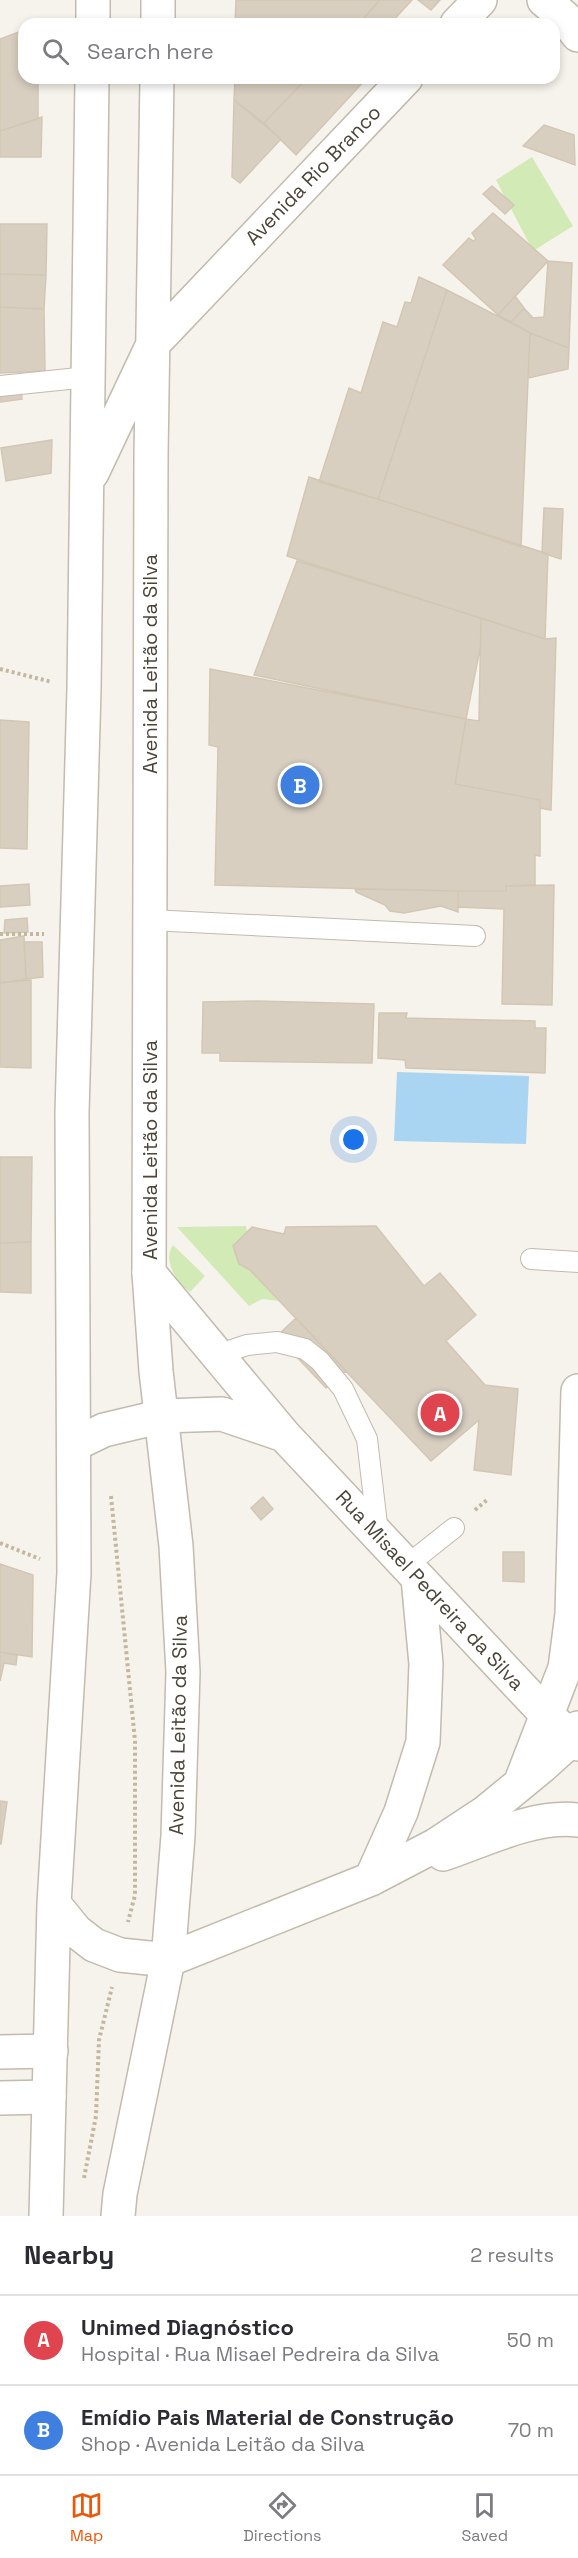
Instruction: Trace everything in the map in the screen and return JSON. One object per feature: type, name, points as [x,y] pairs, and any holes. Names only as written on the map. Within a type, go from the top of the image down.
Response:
[{"type":"street","points":[[93,0],[93,18]]},
{"type":"street","points":[[158,0],[158,18]]},
{"type":"street","points":[[464,18],[480,0]]},
{"type":"street","points":[[544,0],[564,17],[578,35]]},
{"type":"street","points":[[46,2216],[54,1904],[74,1573],[75,1444],[71,1374],[72,1113],[84,689],[92,84]]},
{"type":"street","name":"Avenida Leitão da Silva","points":[[118,2216],[120,2194],[168,1960],[177,1836],[183,1672],[176,1546],[163,1416],[156,1371],[149,1273],[153,344],[157,84]]},
{"type":"street","name":"Avenida Rio Branco","points":[[153,344],[400,84]]},
{"type":"street","name":"Avenida Rio Branco","points":[[155,250],[160,263],[170,274],[182,281],[196,283],[209,280],[221,272]]},
{"type":"street","points":[[87,483],[153,344]]},
{"type":"street","name":"Rua Misael Pedreira da Silva","points":[[149,1273],[284,1435],[548,1715],[576,1736]]},
{"type":"street","points":[[520,1784],[566,1668],[572,1614],[578,1391]]},
{"type":"street","name":"Rua Misael Pedreira da Silva","points":[[75,1444],[104,1430],[163,1416],[222,1414],[284,1435]]},
{"type":"street","points":[[371,1879],[401,1812],[423,1742],[426,1664],[412,1572]]},
{"type":"street","points":[[371,1879],[436,1845],[486,1812],[576,1736]]},
{"type":"street","points":[[54,1904],[76,1931],[94,1946],[120,1955],[168,1960],[371,1879],[532,1824],[567,1818],[578,1820]]},
{"type":"street","points":[[0,2052],[51,2051]]},
{"type":"street","points":[[0,2098],[50,2097]]},
{"type":"lane","points":[[0,386],[88,377]]},
{"type":"lane","points":[[150,920],[475,936]]},
{"type":"lane","points":[[531,1259],[578,1262]]},
{"type":"lane","points":[[217,1355],[247,1345],[277,1342],[305,1348],[320,1361],[343,1389],[367,1439],[378,1536]]},
{"type":"lane","points":[[412,1572],[454,1528]]},
{"type":"path","points":[[0,669],[84,689]]},
{"type":"path","points":[[0,934],[77,933]]},
{"type":"green space","points":[[532,157],[573,226],[533,251],[496,180]]},
{"type":"green space","points":[[246,1226],[247,1231],[233,1246],[239,1264],[250,1270],[280,1301],[262,1299],[249,1306],[177,1227]]},
{"type":"green space","points":[[173,1245],[205,1276],[190,1292],[180,1283],[170,1264],[169,1257]]},
{"type":"water","points":[[397,1072],[529,1076],[526,1144],[394,1141]]},
{"type":"building","points":[[236,0],[380,0],[364,18],[235,18]]},
{"type":"building","points":[[380,0],[412,0],[396,18],[364,18]]},
{"type":"building","points":[[418,0],[440,0],[431,10]]},
{"type":"building","points":[[18,32],[18,84],[38,84],[38,119],[0,131],[0,39]]},
{"type":"building","points":[[235,84],[301,84],[264,123],[234,100]]},
{"type":"building","points":[[301,84],[361,84],[296,155],[264,123]]},
{"type":"building","points":[[234,100],[281,139],[240,183],[232,177]]},
{"type":"building","points":[[42,117],[41,157],[0,157],[0,131]]},
{"type":"building","points":[[544,125],[574,135],[575,165],[523,146]]},
{"type":"building","points":[[492,186],[514,205],[505,214],[483,194]]},
{"type":"building","points":[[493,213],[548,261],[498,315],[443,265],[469,238],[473,241],[476,239],[472,233]]},
{"type":"building","points":[[0,224],[47,224],[46,275],[0,274]]},
{"type":"building","points":[[548,261],[572,263],[569,348],[530,333],[511,322],[524,308],[533,318],[544,317]]},
{"type":"building","points":[[0,274],[46,275],[44,309],[0,307]]},
{"type":"building","points":[[419,277],[447,290],[378,499],[319,482],[349,388],[361,393],[383,322],[397,327],[405,302],[411,303]]},
{"type":"building","points":[[447,290],[530,333],[521,547],[378,499]]},
{"type":"building","points":[[515,296],[524,308],[511,322],[498,315]]},
{"type":"building","points":[[0,307],[44,309],[45,371],[0,373]]},
{"type":"building","points":[[530,333],[569,348],[568,369],[528,378]]},
{"type":"building","points":[[21,387],[22,399],[0,402],[0,391]]},
{"type":"building","points":[[52,440],[51,473],[6,481],[1,448]]},
{"type":"building","points":[[309,477],[548,554],[545,639],[287,556]]},
{"type":"building","points":[[544,508],[563,509],[561,559],[542,553]]},
{"type":"building","points":[[297,561],[481,618],[481,644],[466,719],[254,675]]},
{"type":"building","points":[[481,618],[545,639],[556,638],[551,810],[540,808],[540,800],[455,784],[466,719],[479,721]]},
{"type":"building","points":[[210,669],[466,719],[455,784],[540,800],[540,856],[535,855],[535,885],[506,886],[506,891],[458,891],[215,885],[218,747],[209,745]]},
{"type":"building","points":[[0,720],[29,722],[27,849],[0,848]]},
{"type":"building","points":[[29,884],[30,905],[0,907],[0,886]]},
{"type":"building","points":[[554,885],[552,1005],[502,1004],[504,909],[458,907],[458,891],[506,891],[506,886]]},
{"type":"building","points":[[355,889],[458,891],[458,912],[441,906],[404,913],[390,911],[385,905],[356,892]]},
{"type":"building","points":[[27,918],[28,932],[4,933],[5,920]]},
{"type":"building","points":[[24,936],[26,979],[0,983],[0,940]]},
{"type":"building","points":[[24,942],[42,942],[43,977],[26,979]]},
{"type":"building","points":[[31,980],[31,1068],[0,1067],[0,983]]},
{"type":"building","points":[[203,1002],[374,1004],[372,1063],[220,1061],[220,1053],[202,1053]]},
{"type":"building","points":[[379,1013],[407,1013],[406,1018],[535,1021],[535,1028],[546,1028],[545,1073],[406,1068],[405,1060],[378,1058]]},
{"type":"building","points":[[0,1157],[32,1157],[31,1242],[0,1243]]},
{"type":"building","points":[[376,1226],[424,1286],[440,1273],[476,1315],[446,1341],[485,1385],[518,1389],[511,1475],[474,1470],[479,1420],[431,1461],[250,1270],[239,1264],[233,1246],[252,1227],[284,1234],[286,1227]]},
{"type":"building","points":[[31,1242],[31,1293],[0,1292],[0,1243]]},
{"type":"building","points":[[296,1318],[346,1371],[326,1388],[277,1336]]},
{"type":"building","points":[[263,1497],[273,1509],[261,1520],[251,1508]]},
{"type":"building","points":[[503,1552],[524,1552],[524,1582],[503,1581]]},
{"type":"building","points":[[0,1564],[33,1575],[32,1657],[0,1652]]},
{"type":"building","points":[[0,1652],[17,1655],[16,1665],[4,1663],[0,1681]]},
{"type":"building","points":[[0,1801],[7,1802],[1,1844],[0,1844]]},
{"type":"place","name":"Emídio Pais Material de Construção","points":[[300,785]]},
{"type":"place","name":"Unimed Diagnóstico","points":[[440,1413]]}]
